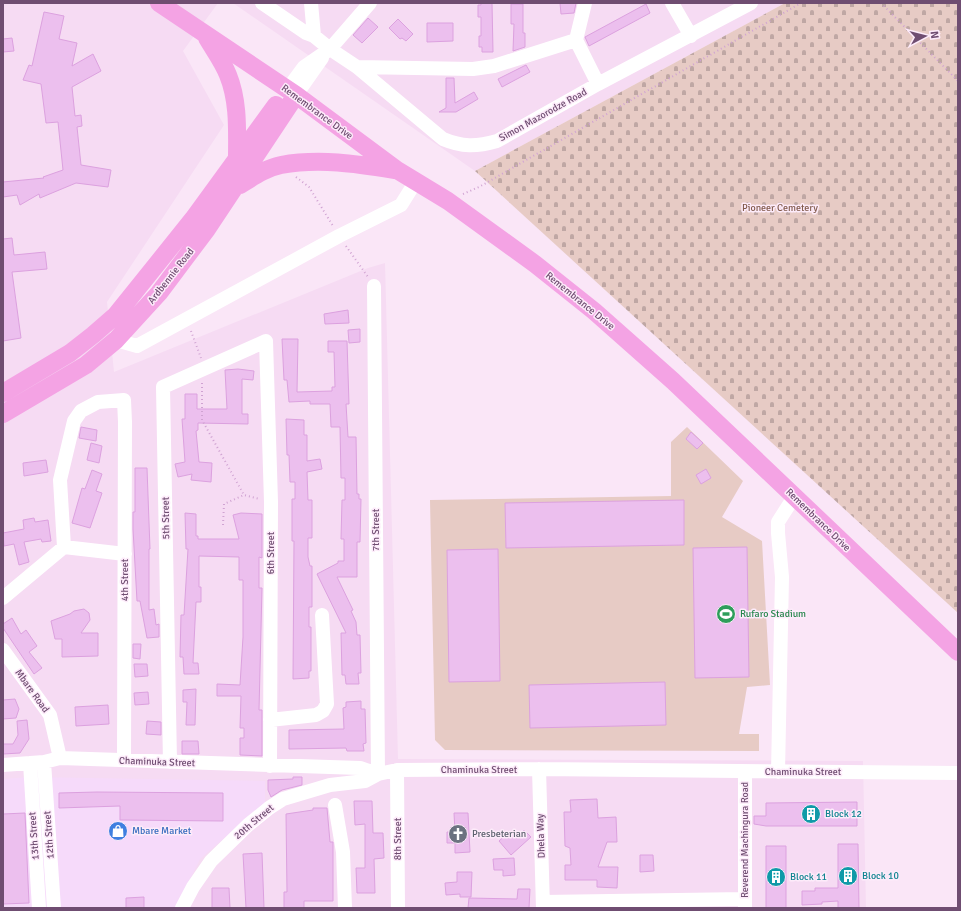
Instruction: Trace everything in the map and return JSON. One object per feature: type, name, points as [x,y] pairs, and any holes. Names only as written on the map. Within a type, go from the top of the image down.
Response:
[{"type":"main road","name":"Remembrance Drive","points":[[159,3],[292,92],[397,170],[448,201],[535,264],[594,311],[673,381],[958,652]]},
{"type":"main road","points":[[204,33],[228,74],[234,94],[238,121],[236,160]]},
{"type":"main road","name":"Ardbennie Road","points":[[3,393],[70,353],[116,315],[193,219],[236,160],[292,92]]},
{"type":"main road","name":"Ardbennie Road","points":[[3,414],[86,365],[116,340],[159,293],[237,186],[292,92]]},
{"type":"main road","points":[[237,186],[280,165],[326,161],[397,170]]},
{"type":"street","name":"Simon Mazorodze Road","points":[[262,3],[306,33],[314,36],[327,52],[357,67],[443,139],[457,145],[471,147],[496,141],[598,84],[751,3]]},
{"type":"street","points":[[311,3],[314,36]]},
{"type":"street","points":[[292,92],[370,3]]},
{"type":"street","points":[[585,3],[576,40],[598,84]]},
{"type":"street","points":[[672,3],[691,36]]},
{"type":"street","points":[[357,67],[473,70],[494,66],[576,40]]},
{"type":"street","points":[[116,340],[137,346],[339,236],[401,205],[416,182]]},
{"type":"street","name":"7th Street","points":[[374,286],[378,774]]},
{"type":"street","name":"5th Street","points":[[170,762],[163,387],[266,341]]},
{"type":"street","name":"6th Street","points":[[266,341],[271,502],[270,766]]},
{"type":"street","name":"4th Street","points":[[64,547],[60,480],[74,421],[81,411],[98,402],[124,400],[124,760]]},
{"type":"street","points":[[778,772],[782,577],[778,522],[794,497]]},
{"type":"street","points":[[3,598],[64,547],[125,554]]},
{"type":"street","points":[[270,720],[316,715],[325,708],[327,704],[322,615]]},
{"type":"street","name":"Mbare Road","points":[[3,650],[50,715],[60,758]]},
{"type":"street","name":"Chaminuka Street","points":[[3,765],[44,762],[60,758],[360,768],[378,774],[397,770],[539,769],[958,773]]},
{"type":"street","name":"12th Street","points":[[44,762],[54,908]]},
{"type":"street","name":"13th Street","points":[[30,763],[39,908]]},
{"type":"street","name":"Dhela Way","points":[[539,769],[543,905],[745,904]]},
{"type":"street","name":"8th Street","points":[[397,770],[398,908]]},
{"type":"street","name":"Reverend Machingura Road","points":[[745,772],[745,904]]},
{"type":"street","name":"20th Street","points":[[182,908],[193,887],[211,861],[248,825],[269,808],[283,799],[330,785],[365,781],[378,774]]},
{"type":"street","points":[[335,805],[343,852],[345,908]]},
{"type":"path","points":[[448,201],[479,187],[801,3]]},
{"type":"path","points":[[881,3],[958,81]]},
{"type":"path","points":[[280,165],[310,188],[339,236],[374,286]]},
{"type":"path","points":[[187,319],[202,364],[202,420],[244,495]]},
{"type":"path","points":[[223,525],[224,504],[244,495],[271,502]]},
{"type":"shaded area","points":[[3,3],[218,3],[183,51],[224,125],[107,302],[114,372],[368,268],[385,263],[398,759],[863,761],[866,908],[3,908]]},
{"type":"shaded area","points":[[233,3],[785,3],[475,171]]},
{"type":"shaded area","name":"Mbare Market","points":[[29,777],[265,781],[265,803],[200,859],[176,908],[3,908],[3,779]]},
{"type":"green space","name":"Pioneer Cemetery","points":[[785,3],[958,3],[958,613],[475,171]]},
{"type":"green space","name":"Rufaro Stadium","points":[[687,427],[743,481],[722,517],[762,541],[770,685],[747,687],[739,734],[759,734],[759,751],[445,750],[435,740],[430,500],[671,496],[671,442]]},
{"type":"building","points":[[481,3],[492,3],[493,52],[482,52],[482,47],[479,47],[479,36],[481,36],[481,17],[478,17],[478,5],[481,5]]},
{"type":"building","points":[[560,3],[576,3],[574,13],[561,14]]},
{"type":"building","points":[[511,4],[523,4],[523,33],[525,33],[525,47],[513,51],[514,24],[511,24]]},
{"type":"building","points":[[646,4],[650,13],[589,46],[585,37]]},
{"type":"building","points":[[44,12],[64,16],[59,39],[77,43],[72,66],[93,54],[101,71],[72,87],[75,116],[81,115],[82,126],[77,127],[81,165],[111,170],[108,187],[76,183],[40,198],[39,194],[20,205],[17,195],[3,197],[3,182],[44,178],[43,177],[63,170],[58,122],[46,123],[41,84],[23,80],[29,65],[32,66]]},
{"type":"building","points":[[368,18],[378,27],[362,43],[353,35]]},
{"type":"building","points":[[398,19],[413,34],[406,41],[402,38],[400,39],[389,28]]},
{"type":"building","points":[[427,23],[453,23],[453,41],[427,42]]},
{"type":"building","points":[[12,38],[14,51],[3,52],[3,39]]},
{"type":"building","points":[[526,65],[530,72],[502,87],[498,79]]},
{"type":"building","points":[[446,78],[454,78],[455,103],[474,92],[478,99],[456,112],[439,112],[446,108]]},
{"type":"building","points":[[12,238],[14,255],[45,252],[47,269],[12,272],[21,338],[3,341],[3,239]]},
{"type":"building","points":[[348,310],[349,323],[325,324],[324,314]]},
{"type":"building","points":[[360,329],[360,342],[349,343],[348,330]]},
{"type":"building","points":[[282,339],[298,339],[297,392],[332,391],[332,387],[335,387],[334,352],[328,352],[328,341],[347,341],[349,404],[346,404],[348,437],[356,437],[357,494],[359,494],[359,499],[361,499],[360,542],[357,542],[357,577],[337,577],[353,610],[351,611],[356,622],[357,635],[360,635],[361,673],[358,673],[359,684],[346,684],[345,675],[342,675],[341,633],[346,633],[317,574],[338,563],[338,561],[344,561],[344,539],[341,539],[342,500],[345,500],[345,478],[341,478],[340,427],[331,427],[330,404],[310,404],[310,401],[289,402],[287,380],[284,380]]},
{"type":"building","points":[[238,369],[254,371],[253,380],[242,379],[242,414],[248,414],[248,424],[198,423],[198,430],[196,431],[199,462],[212,463],[211,482],[191,480],[192,474],[178,477],[175,464],[185,462],[182,419],[185,419],[185,394],[197,394],[197,409],[227,409],[225,370]]},
{"type":"building","points":[[286,419],[304,420],[304,435],[307,435],[307,461],[320,459],[322,469],[307,472],[308,500],[312,500],[312,538],[308,538],[308,557],[310,566],[312,566],[312,607],[309,607],[309,627],[311,627],[311,671],[309,671],[309,678],[293,679],[294,541],[292,541],[292,499],[295,499],[295,482],[290,482],[289,455],[287,455]]},
{"type":"building","points":[[81,427],[97,430],[96,441],[79,438]]},
{"type":"building","points":[[691,432],[703,443],[697,449],[686,439]]},
{"type":"building","points":[[91,443],[102,446],[99,463],[87,460]]},
{"type":"building","points":[[46,460],[48,472],[24,476],[23,463]]},
{"type":"building","points":[[135,468],[147,468],[150,549],[149,610],[154,609],[156,625],[159,624],[159,637],[147,638],[140,601],[137,601],[133,529],[133,512],[135,512]]},
{"type":"building","points":[[706,469],[711,478],[701,484],[696,475]]},
{"type":"building","points":[[92,470],[102,474],[96,491],[102,493],[90,528],[72,523],[82,488],[85,489]]},
{"type":"building","points":[[684,500],[684,545],[506,548],[505,503]]},
{"type":"building","points":[[185,513],[196,514],[196,536],[198,536],[198,539],[239,539],[233,515],[241,513],[262,514],[262,558],[259,557],[259,588],[262,588],[259,710],[262,710],[262,756],[240,755],[240,738],[244,738],[244,728],[240,728],[241,696],[217,696],[217,684],[240,685],[243,637],[243,580],[239,580],[239,557],[199,556],[199,587],[201,587],[201,602],[196,602],[193,663],[198,663],[199,674],[184,674],[183,657],[180,657],[181,615],[184,615],[188,549],[186,549]]},
{"type":"building","points":[[34,518],[35,522],[48,520],[51,541],[42,542],[41,539],[24,542],[29,562],[19,565],[14,544],[4,546],[3,533],[24,529],[23,520]]},
{"type":"building","points":[[747,547],[749,677],[695,678],[693,548]]},
{"type":"building","points":[[498,549],[500,681],[449,682],[447,550]]},
{"type":"building","points":[[84,609],[89,613],[90,620],[81,633],[98,633],[98,656],[62,657],[62,639],[55,639],[51,621],[74,611]]},
{"type":"building","points":[[12,618],[21,634],[26,630],[37,646],[29,652],[42,668],[34,674],[3,628],[3,624]]},
{"type":"building","points":[[133,644],[141,644],[140,659],[133,658]]},
{"type":"building","points":[[134,664],[147,664],[148,676],[135,677]]},
{"type":"building","points":[[665,682],[666,725],[530,728],[529,685]]},
{"type":"building","points":[[196,689],[195,725],[186,725],[187,702],[183,702],[183,690]]},
{"type":"building","points":[[148,692],[149,704],[135,705],[134,693]]},
{"type":"building","points":[[15,699],[19,709],[16,718],[3,719],[3,700]]},
{"type":"building","points":[[361,701],[361,709],[365,709],[366,743],[363,744],[364,751],[347,751],[346,748],[289,749],[289,730],[344,729],[343,708],[346,707],[346,702]]},
{"type":"building","points":[[108,705],[109,724],[76,726],[75,707]]},
{"type":"building","points":[[27,720],[29,739],[20,753],[3,754],[3,744],[13,744],[18,735],[17,721]]},
{"type":"building","points":[[147,721],[161,722],[161,735],[146,734]]},
{"type":"building","points":[[182,741],[198,741],[199,754],[182,754]]},
{"type":"building","points":[[293,777],[302,777],[302,785],[282,790],[271,797],[268,790],[268,780],[293,779]]},
{"type":"building","points":[[59,793],[223,793],[223,821],[120,820],[120,806],[59,808]]},
{"type":"building","points":[[597,799],[598,818],[616,817],[617,842],[607,842],[598,867],[618,867],[617,888],[597,887],[597,880],[565,880],[565,865],[571,865],[570,848],[565,846],[564,812],[571,812],[570,800]]},
{"type":"building","points":[[354,801],[372,801],[373,833],[383,833],[384,858],[374,859],[375,893],[357,893],[356,868],[365,868],[365,824],[355,825]]},
{"type":"building","name":"Block 12","points":[[857,802],[857,826],[766,826],[754,824],[754,816],[766,816],[766,803]]},
{"type":"building","points":[[313,808],[327,808],[330,842],[333,842],[333,901],[304,901],[304,908],[284,908],[284,892],[287,892],[286,814],[313,810]]},
{"type":"building","points":[[25,813],[29,903],[3,904],[3,814]]},
{"type":"building","name":"Presbeterian","points":[[454,813],[468,813],[470,852],[455,853],[455,843],[447,843],[447,832],[455,832]]},
{"type":"building","points":[[524,830],[531,837],[511,855],[499,841],[510,831],[516,838]]},
{"type":"building","name":"Block 10","points":[[838,844],[858,844],[859,908],[838,908],[838,901],[822,902],[822,904],[802,905],[802,891],[815,891],[815,888],[838,888]]},
{"type":"building","name":"Block 11","points":[[766,846],[786,846],[786,908],[766,908]]},
{"type":"building","points":[[262,853],[264,908],[246,908],[243,854]]},
{"type":"building","points":[[640,855],[653,855],[654,871],[640,872]]},
{"type":"building","points":[[514,858],[515,875],[503,876],[503,870],[494,870],[493,859]]},
{"type":"building","points":[[457,872],[472,872],[471,897],[460,897],[460,894],[446,895],[445,883],[457,882]]},
{"type":"building","points":[[212,888],[229,888],[230,908],[212,908]]},
{"type":"building","points":[[518,889],[530,889],[529,908],[468,908],[469,898],[517,899]]},
{"type":"building","points":[[144,897],[144,908],[126,908],[126,898]]},
{"type":"place","name":"Rufaro Stadium","points":[[726,614]]},
{"type":"place","name":"Block 12","points":[[811,814]]},
{"type":"place","name":"Mbare Market","points":[[118,831]]},
{"type":"place","name":"Presbeterian","points":[[458,834]]},
{"type":"place","name":"Block 10","points":[[848,876]]},
{"type":"place","name":"Block 11","points":[[776,877]]}]
